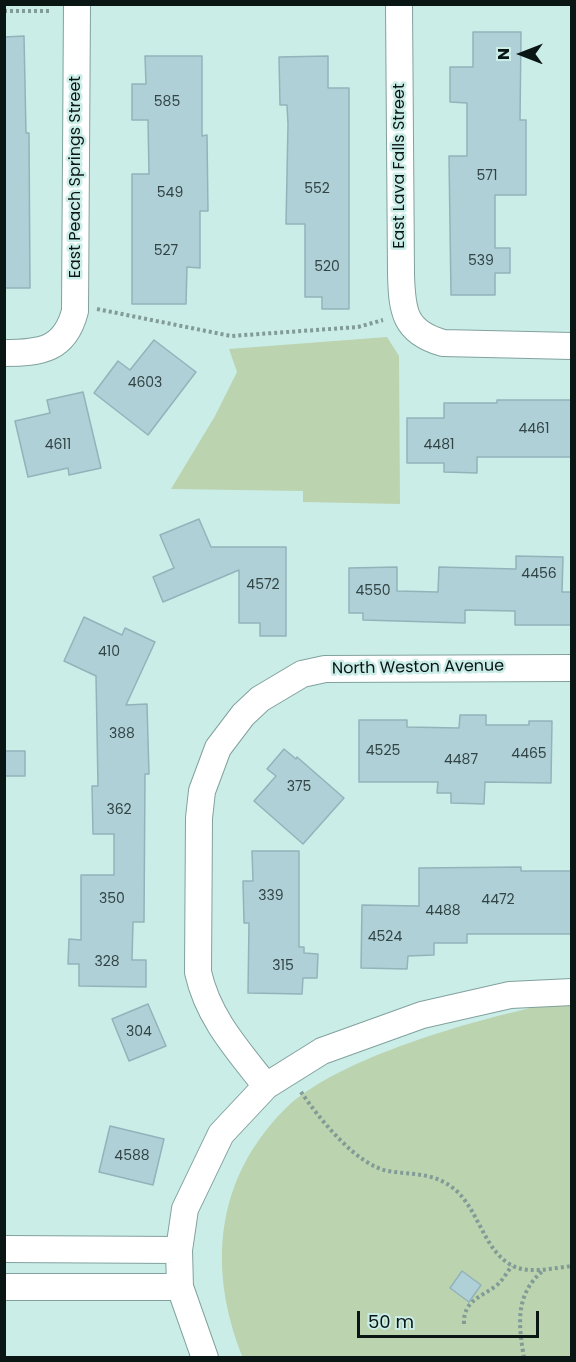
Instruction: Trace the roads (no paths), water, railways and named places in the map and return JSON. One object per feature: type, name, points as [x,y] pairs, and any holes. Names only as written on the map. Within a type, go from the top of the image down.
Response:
[{"type":"street","name":"East Lava Falls Street","points":[[399,4],[401,274],[408,320],[426,338],[460,345],[572,346]]},
{"type":"street","name":"East Peach Springs Street","points":[[4,353],[26,353],[57,344],[70,329],[75,303],[77,8]]},
{"type":"street","name":"North Weston Avenue","points":[[266,1086],[213,1016],[203,997],[198,972],[199,818],[202,791],[219,748],[243,716],[282,684],[302,674],[325,669],[572,668]]},
{"type":"street","points":[[205,1358],[180,1287],[179,1250],[185,1209],[221,1134],[266,1086],[322,1051],[422,1015],[510,995],[572,992]]},
{"type":"street","points":[[4,1249],[179,1250]]},
{"type":"street","points":[[4,1287],[180,1287]]}]
